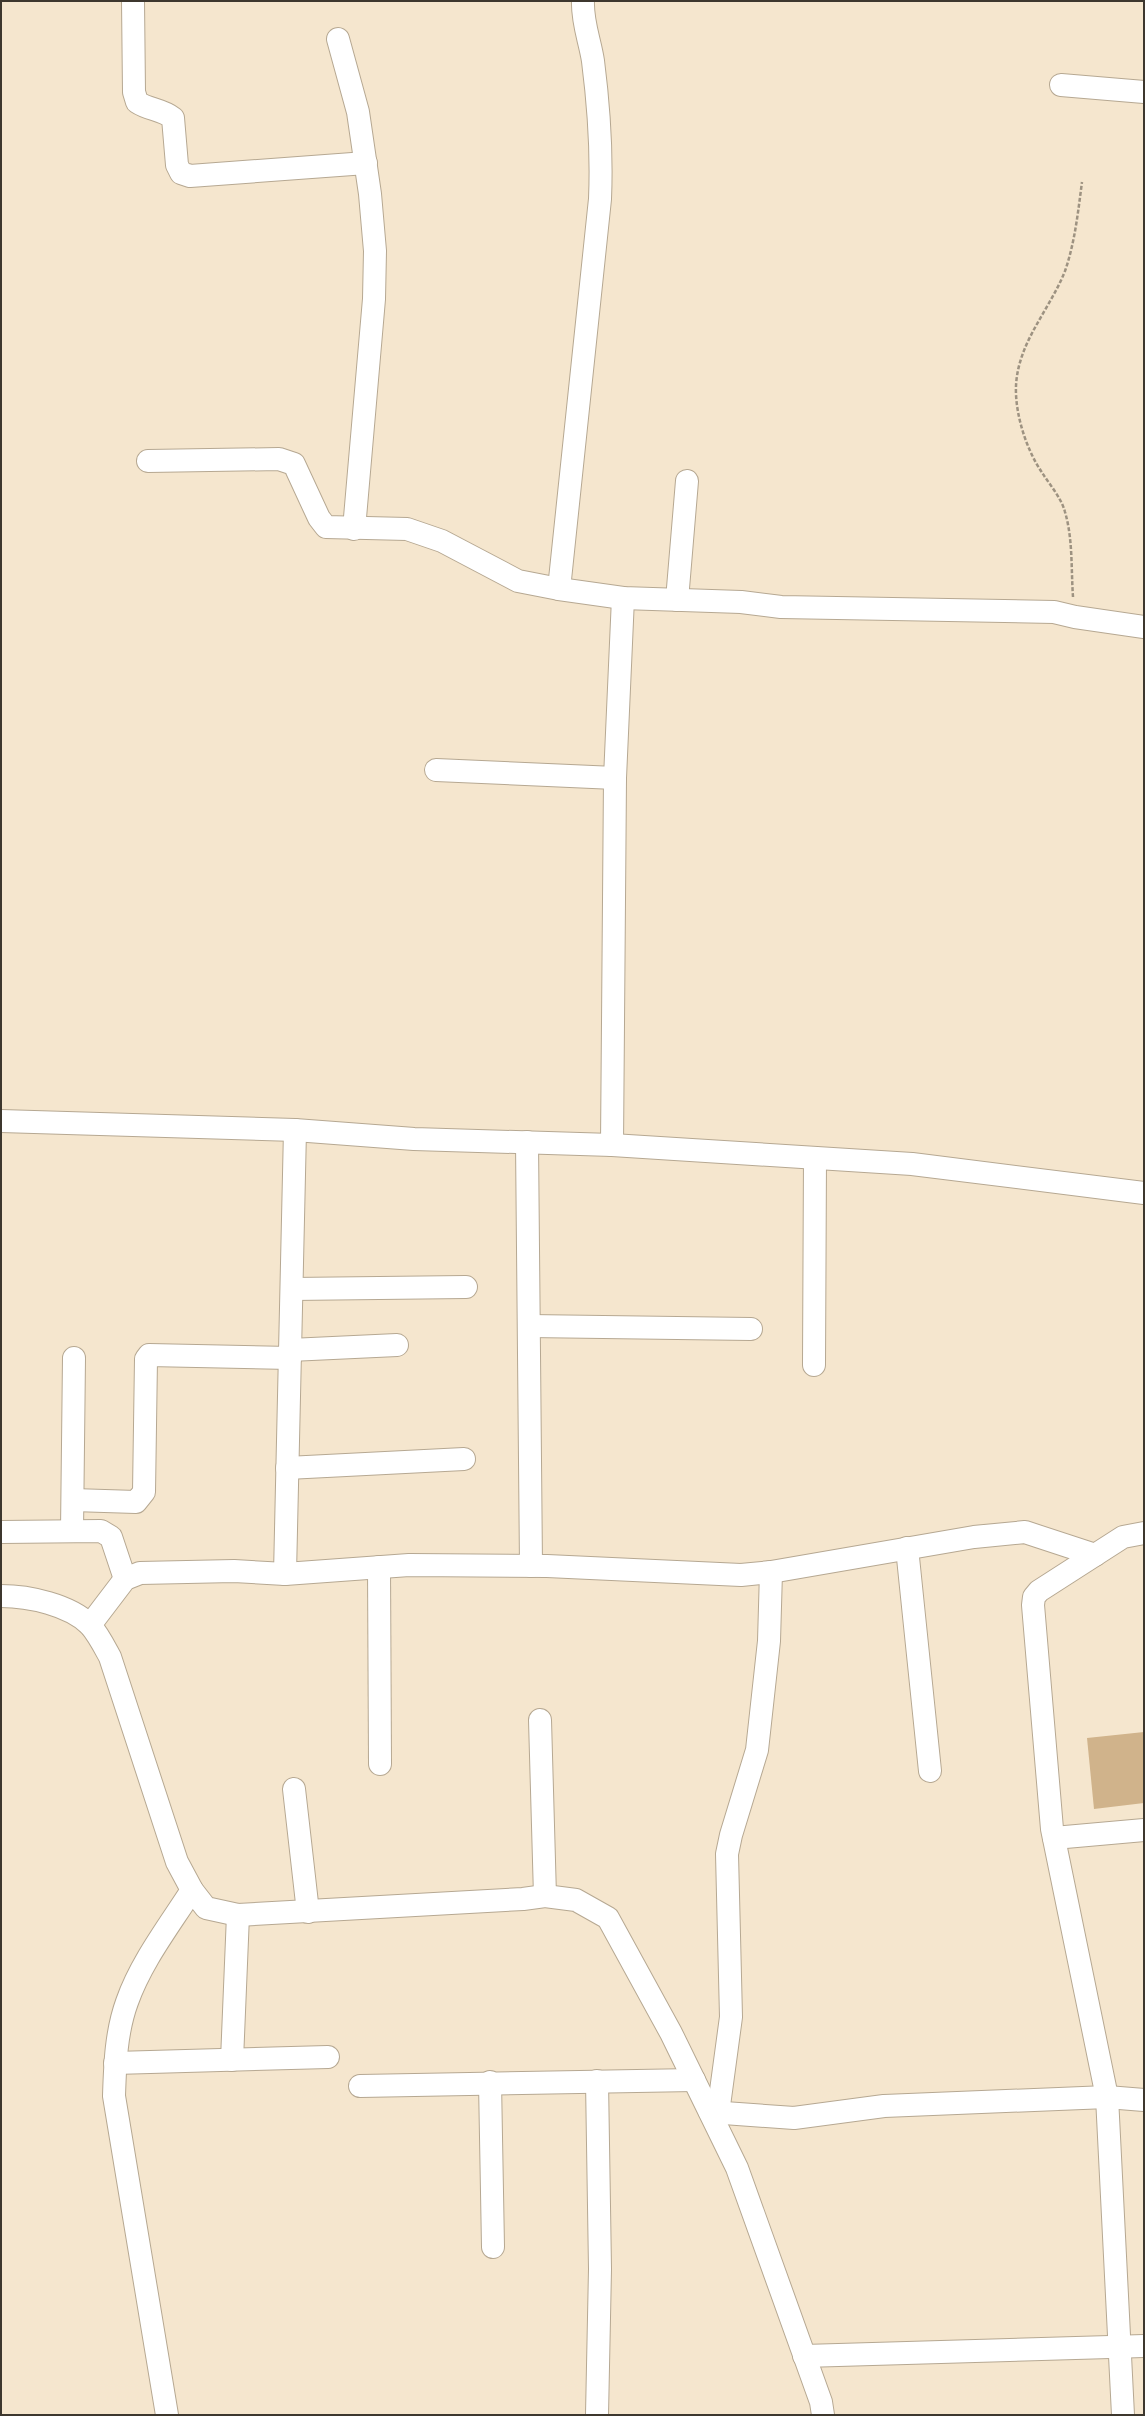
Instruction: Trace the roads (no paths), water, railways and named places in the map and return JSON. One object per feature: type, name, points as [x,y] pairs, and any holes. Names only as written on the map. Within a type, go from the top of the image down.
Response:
[{"type":"street","points":[[133,1],[134,92],[137,102],[143,106],[163,111],[173,118],[177,165],[181,173],[190,176],[366,163]]},
{"type":"street","points":[[559,589],[599,207],[602,159],[598,102],[592,52],[582,16],[583,1]]},
{"type":"street","points":[[338,40],[358,112],[366,163],[375,251],[374,299],[354,528]]},
{"type":"street","points":[[1061,85],[1144,92]]},
{"type":"street","points":[[148,461],[279,458],[294,464],[319,518],[326,528],[407,529],[442,541],[518,581],[559,589],[623,598],[741,602],[781,606],[1054,612],[1075,617],[1144,627]]},
{"type":"street","points":[[677,600],[687,481]]},
{"type":"street","points":[[612,1145],[615,778],[623,598]]},
{"type":"street","points":[[436,770],[615,778]]},
{"type":"street","points":[[1,1121],[295,1130],[414,1139],[612,1145],[912,1164],[1144,1193]]},
{"type":"street","points":[[285,1574],[295,1130]]},
{"type":"street","points":[[527,1142],[531,1566]]},
{"type":"street","points":[[814,1365],[815,1158]]},
{"type":"street","points":[[292,1289],[466,1287]]},
{"type":"street","points":[[529,1326],[751,1329]]},
{"type":"street","points":[[73,1500],[136,1502],[142,1497],[144,1492],[146,1359],[149,1355],[290,1354],[397,1345]]},
{"type":"street","points":[[72,1531],[74,1358]]},
{"type":"street","points":[[287,1468],[464,1460]]},
{"type":"street","points":[[1,1532],[101,1531],[111,1537],[125,1578]]},
{"type":"street","points":[[90,1625],[125,1578],[140,1573],[234,1571],[285,1574],[409,1565],[531,1566],[741,1575],[771,1572],[974,1537],[1025,1532],[1095,1556]]},
{"type":"street","points":[[1123,2415],[1118,2346],[1107,2097],[1054,1838],[1033,1605],[1034,1597],[1039,1591],[1123,1537],[1144,1532]]},
{"type":"street","points":[[906,1548],[930,1771]]},
{"type":"street","points":[[379,1567],[380,1764]]},
{"type":"street","points":[[714,2112],[731,2017],[727,1854],[731,1835],[757,1750],[769,1641],[771,1572]]},
{"type":"street","points":[[1,1596],[37,1601],[62,1608],[90,1625],[110,1657],[177,1862],[192,1890],[206,1908],[238,1915],[523,1899],[545,1896],[576,1900],[608,1918],[671,2033],[694,2080],[714,2112],[737,2168],[804,2356],[823,2415]]},
{"type":"street","points":[[540,1720],[545,1896]]},
{"type":"street","points":[[294,1788],[308,1912]]},
{"type":"street","points":[[1054,1838],[1144,1830]]},
{"type":"street","points":[[167,2415],[114,2096],[116,2048],[127,2002],[147,1958],[192,1890]]},
{"type":"street","points":[[232,2060],[238,1915]]},
{"type":"street","points":[[116,2063],[328,2058]]},
{"type":"street","points":[[360,2086],[490,2082],[694,2080]]},
{"type":"street","points":[[597,2081],[600,2269],[597,2415]]},
{"type":"street","points":[[490,2082],[493,2247]]},
{"type":"street","points":[[714,2112],[794,2118],[884,2106],[1107,2097],[1144,2100]]},
{"type":"street","points":[[804,2356],[1144,2346]]}]
